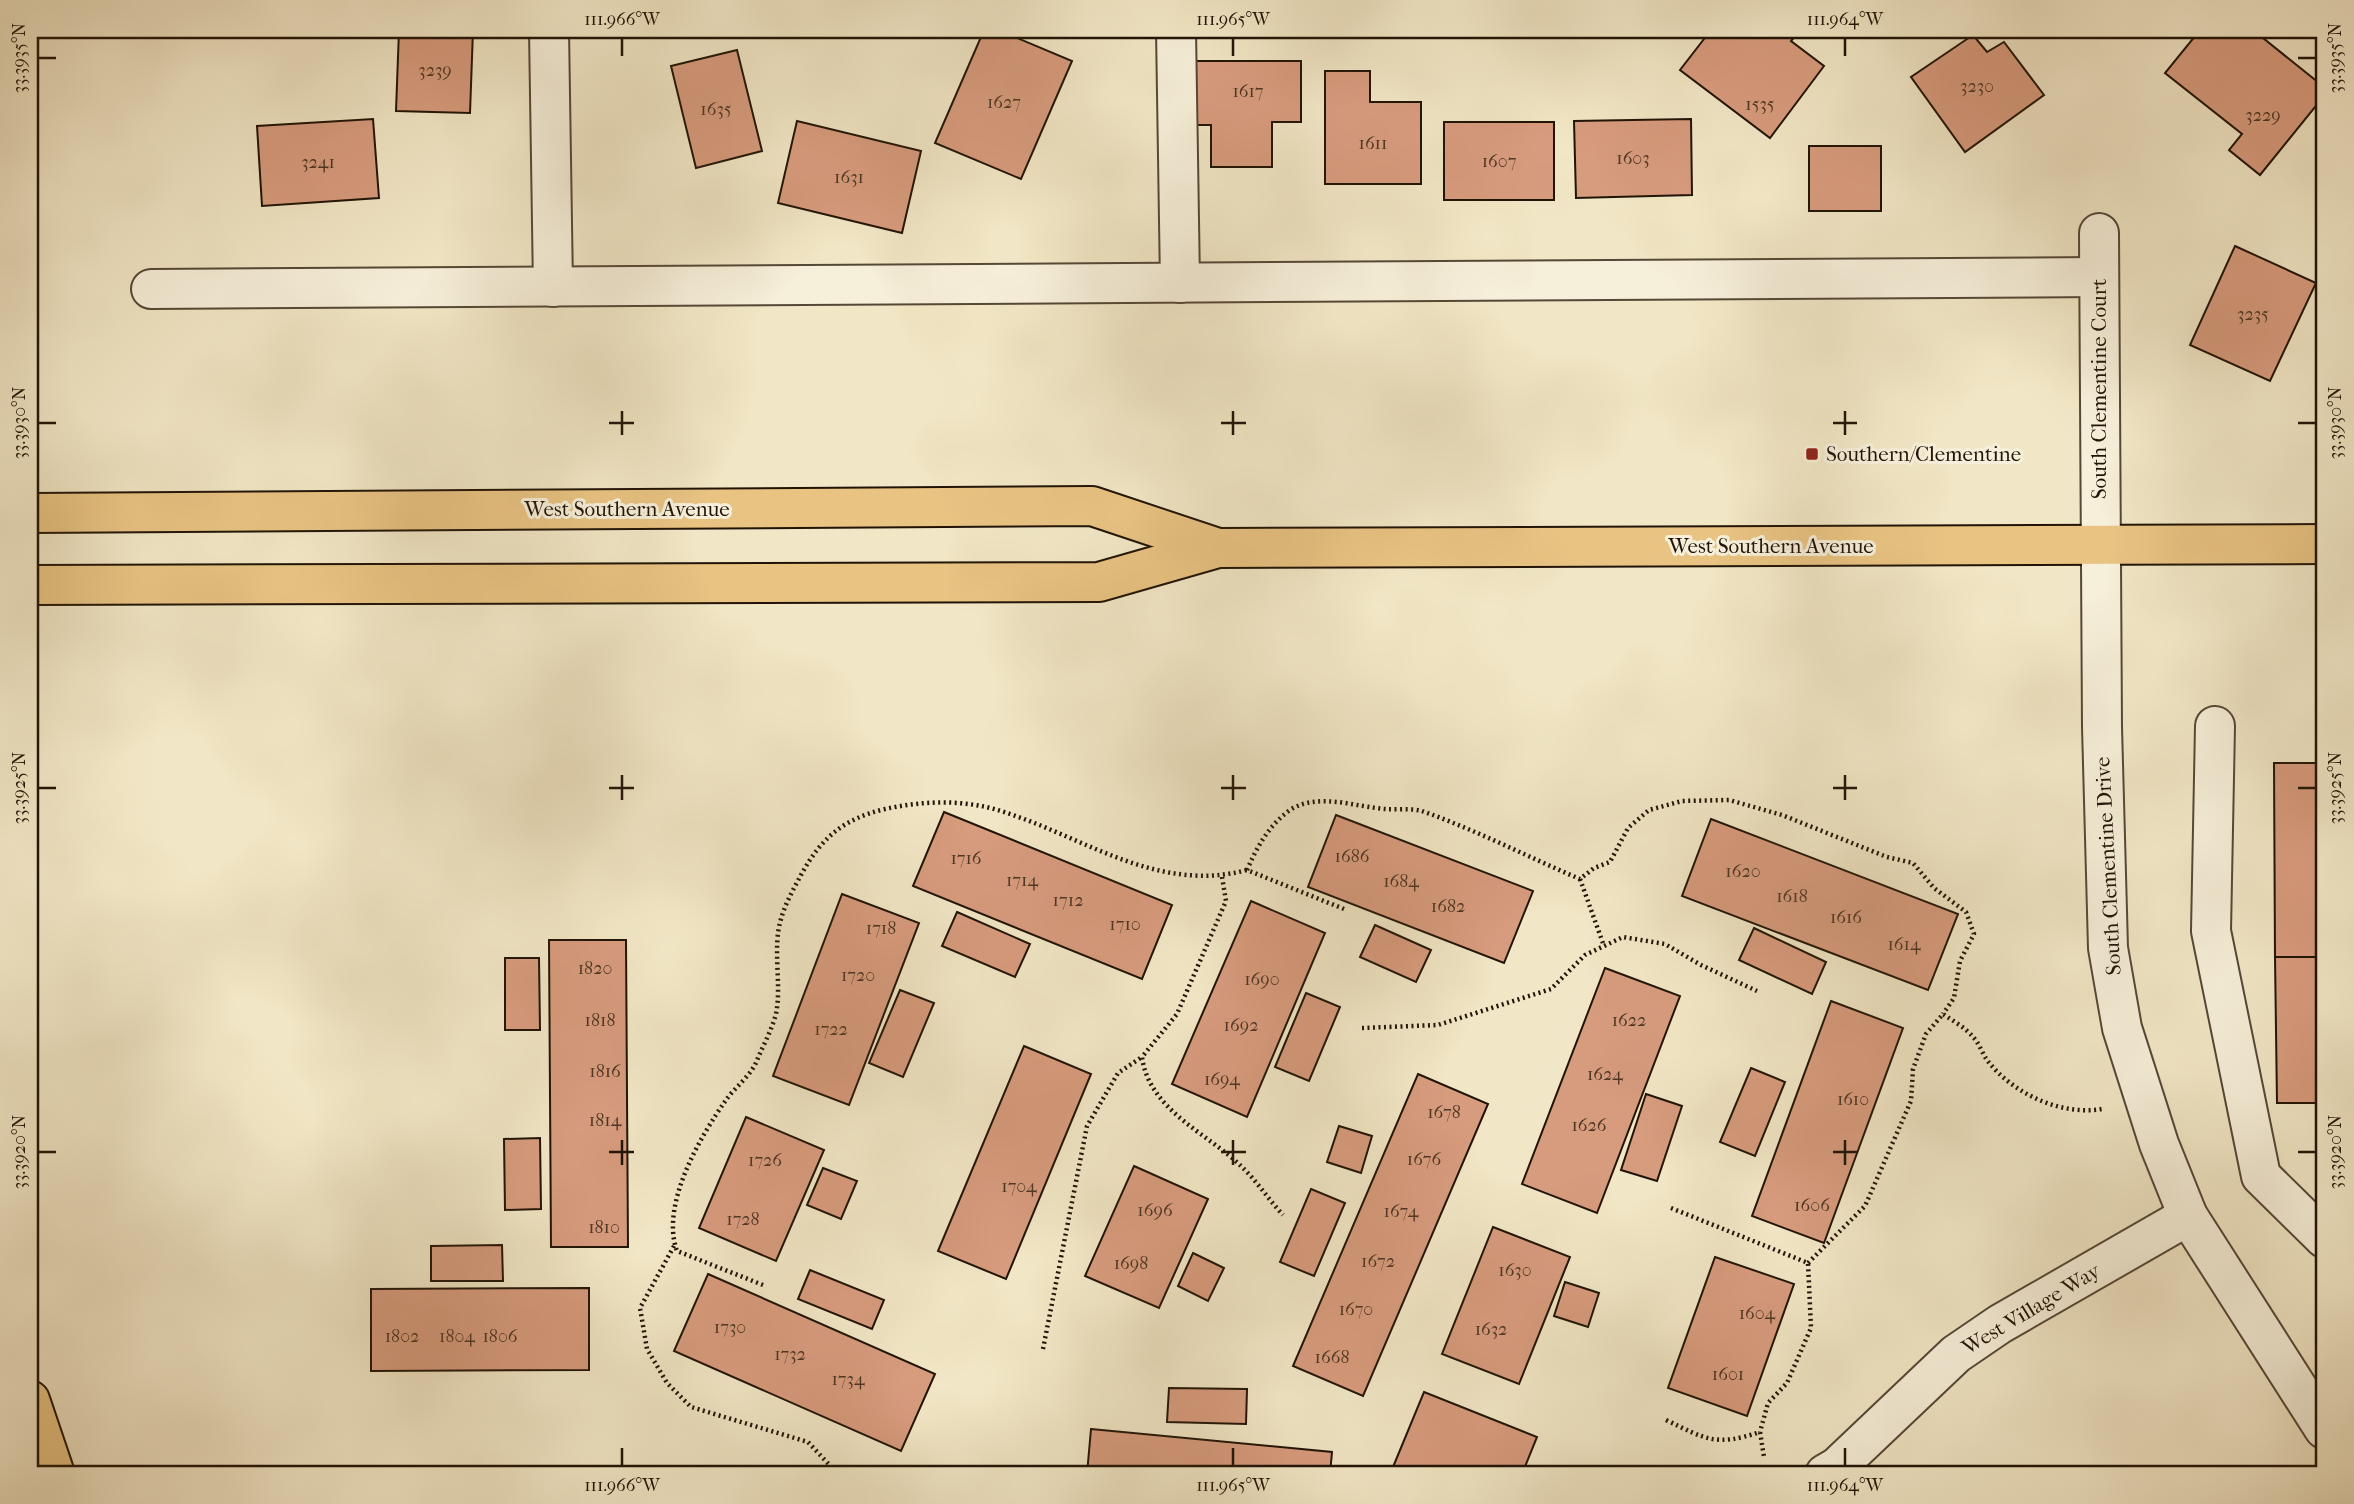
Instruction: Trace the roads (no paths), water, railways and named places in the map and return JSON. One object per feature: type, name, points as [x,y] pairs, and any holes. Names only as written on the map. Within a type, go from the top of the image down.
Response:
[{"type":"main road","name":"West Southern Avenue","points":[[30,513],[1092,506],[1218,548]]},
{"type":"main road","name":"West Southern Avenue","points":[[30,585],[1099,582],[1218,548],[2324,544]]},
{"type":"main road","points":[[30,1400],[55,1474]]},
{"type":"street","points":[[549,30],[553,286]]},
{"type":"street","points":[[1176,30],[1180,283]]},
{"type":"street","name":"South Clementine Court","points":[[2099,233],[2099,545]]},
{"type":"street","points":[[151,289],[2099,277]]},
{"type":"street","name":"South Clementine Drive","points":[[2099,545],[2108,948],[2122,1028],[2158,1144],[2188,1216],[2324,1429]]},
{"type":"street","points":[[2215,726],[2211,930],[2261,1176],[2324,1238]]},
{"type":"street","name":"West Village Way","points":[[1825,1474],[1837,1467],[1956,1354],[2000,1324],[2188,1216]]},
{"type":"place","name":"Southern/Clementine","points":[[1812,454]]}]
